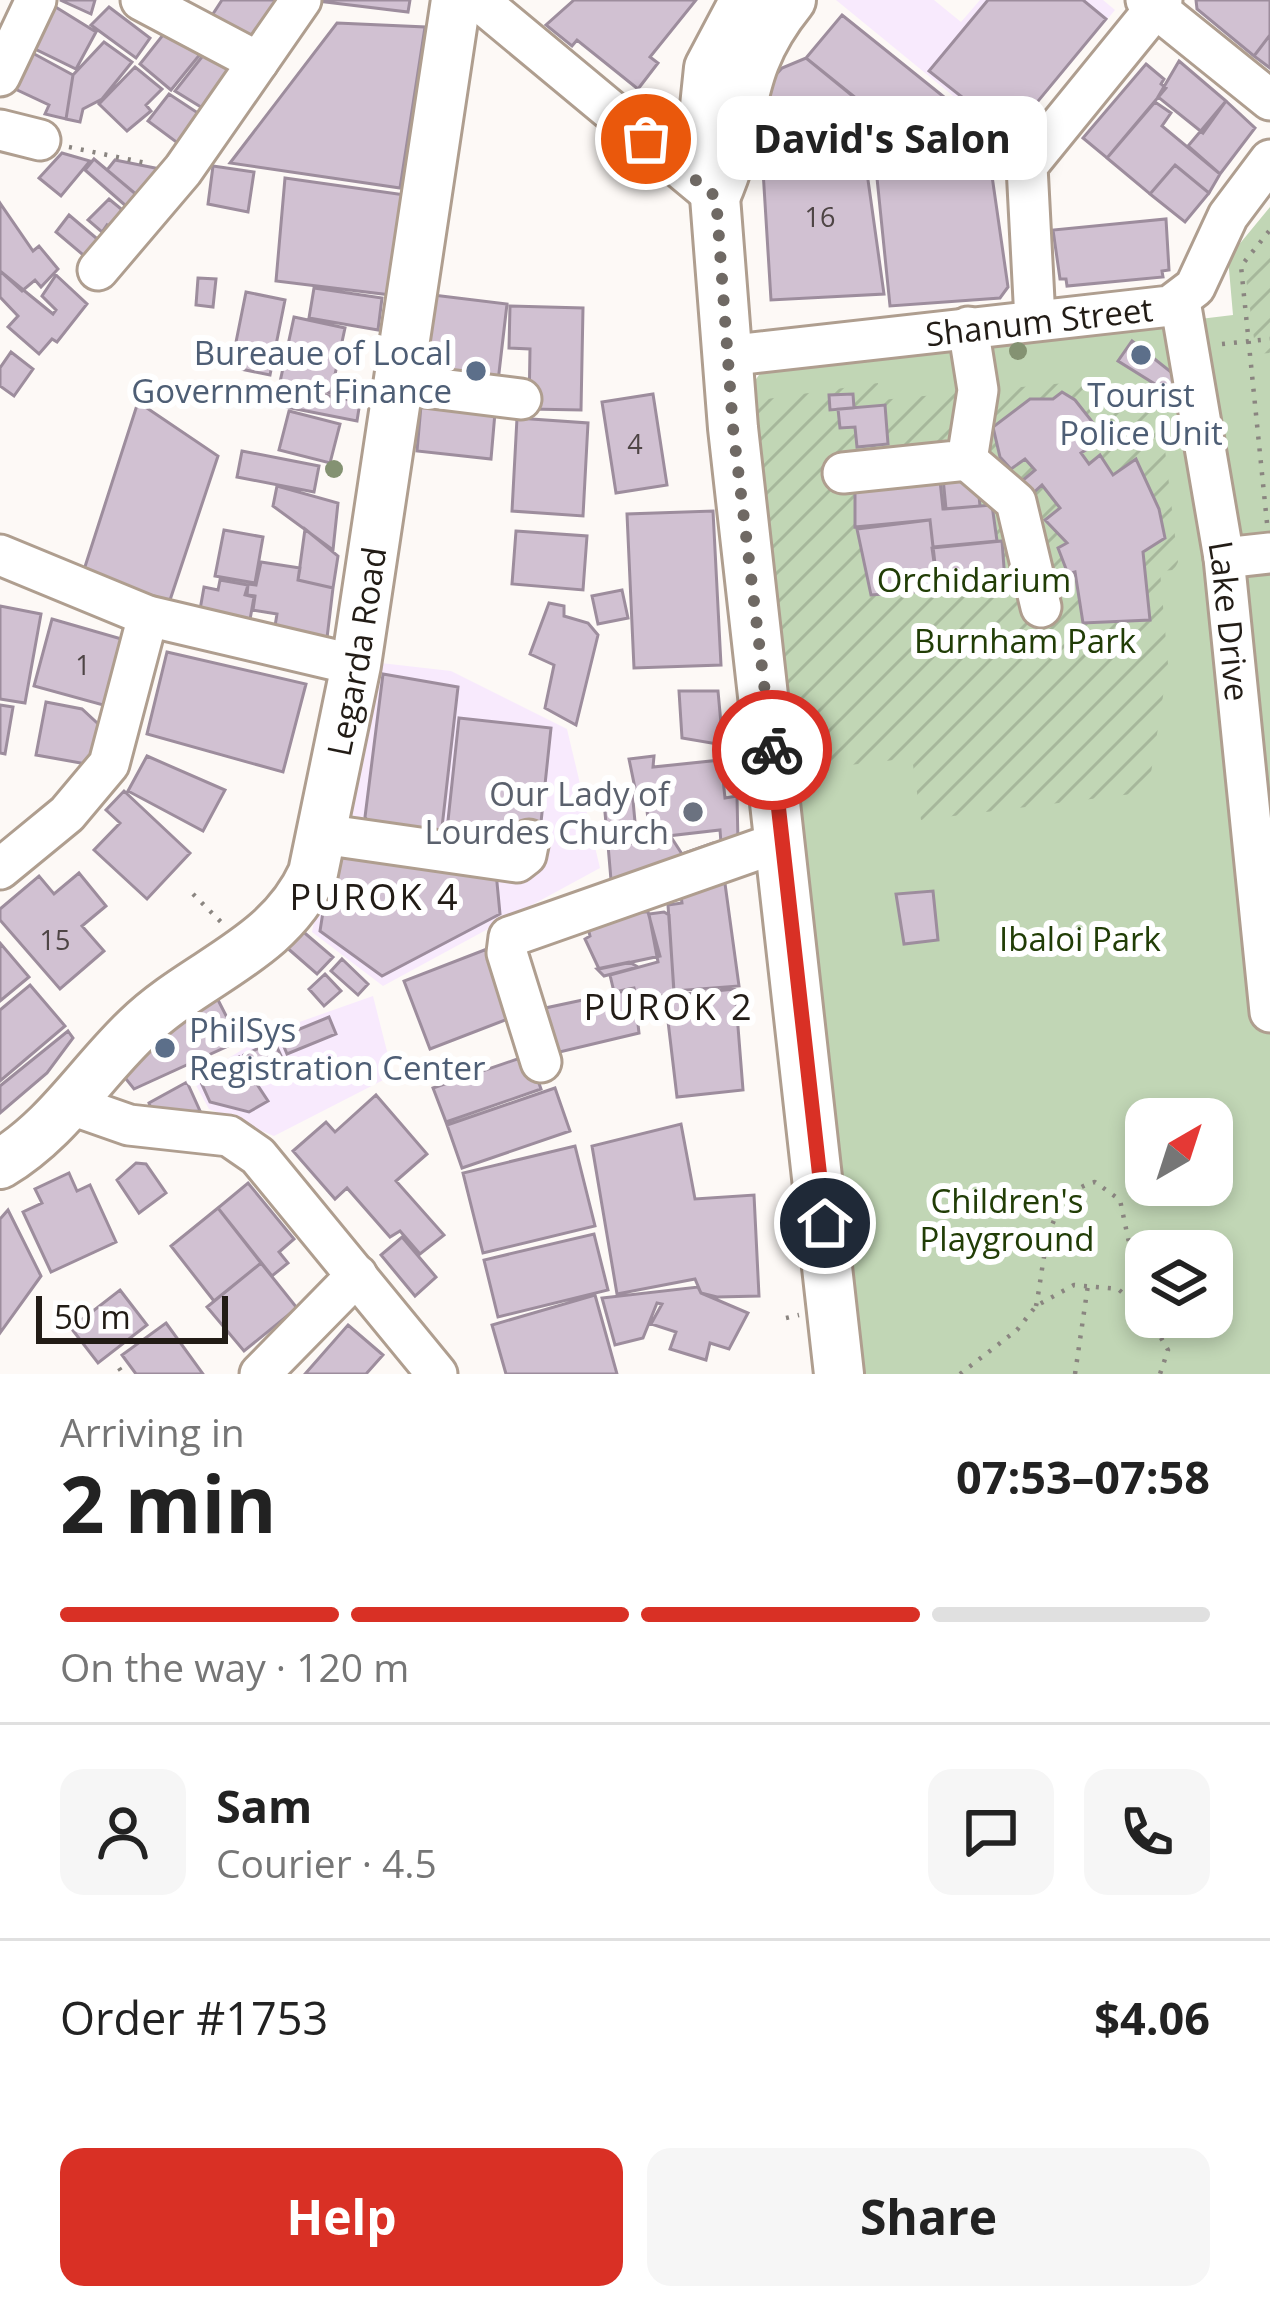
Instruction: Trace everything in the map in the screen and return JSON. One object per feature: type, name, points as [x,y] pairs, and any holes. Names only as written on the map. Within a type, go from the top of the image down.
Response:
[{"type":"main road","name":"Legarda Road","points":[[0,1164],[37,1141],[165,1003],[277,930],[299,903],[322,834],[356,665],[456,0]]},
{"type":"main road","points":[[772,2],[748,66],[736,150],[716,197],[726,356],[838,1374]]},
{"type":"street","points":[[0,76],[36,0]]},
{"type":"street","points":[[141,0],[258,62]]},
{"type":"street","points":[[98,271],[183,170],[301,0]]},
{"type":"street","points":[[478,0],[716,197]]},
{"type":"street","points":[[1035,320],[1027,166],[1154,3],[1270,100]]},
{"type":"street","points":[[0,130],[40,140]]},
{"type":"street","name":"Shanum Street","points":[[726,356],[1180,301],[1196,287],[1228,216],[1270,160]]},
{"type":"street","name":"Lake Drive","points":[[1180,301],[1224,558],[1270,1012]]},
{"type":"street","points":[[967,460],[978,391],[968,327]]},
{"type":"street","points":[[400,384],[520,399]]},
{"type":"street","points":[[843,473],[967,460],[1016,502],[1041,607]]},
{"type":"street","points":[[1224,558],[1270,553]]},
{"type":"street","points":[[0,555],[148,616],[356,665]]},
{"type":"street","points":[[0,869],[67,814],[109,764],[148,616]]},
{"type":"street","points":[[322,834],[518,862],[526,855],[529,840]]},
{"type":"street","points":[[541,1061],[507,953],[508,937],[782,842]]},
{"type":"street","points":[[72,1106],[129,1125],[229,1136],[258,1156],[437,1374]]},
{"type":"street","points":[[260,1374],[357,1275]]},
{"type":"path","points":[[40,140],[183,170]]},
{"type":"path","points":[[1270,230],[1241,266],[1270,526]]},
{"type":"path","points":[[1248,341],[1270,339]]},
{"type":"path","points":[[193,894],[237,936]]},
{"type":"path","points":[[960,1374],[1017,1330],[1036,1306],[1054,1218],[1072,1190],[1095,1182],[1120,1200],[1127,1230]]},
{"type":"path","points":[[1036,1306],[1088,1282],[1118,1288],[1125,1294]]},
{"type":"path","points":[[1075,1374],[1088,1282]]},
{"type":"path","points":[[1160,1374],[1168,1350],[1161,1338]]},
{"type":"shaded area","points":[[836,0],[934,0],[961,22],[980,0],[1103,0],[1115,10],[1007,140]]},
{"type":"shaded area","points":[[363,661],[451,671],[567,729],[600,868],[383,986],[312,932]]},
{"type":"shaded area","points":[[373,996],[393,1075],[274,1136],[209,1109],[193,1080],[271,1032]]},
{"type":"green space","name":"Burnham Park","points":[[1270,207],[1270,1374],[853,1374],[752,385],[761,372],[1233,315],[1228,258]]},
{"type":"green space","points":[[1270,239],[1270,353],[1256,354],[1245,270]]},
{"type":"green space","name":"Orchidarium","points":[[1098,380],[1161,415],[1178,562],[1174,570],[1160,571],[1168,664],[1148,792],[921,820],[912,758],[796,771],[756,409],[761,400],[878,383],[881,400]]},
{"type":"building","points":[[60,0],[95,0],[91,14]]},
{"type":"building","points":[[222,0],[278,0],[253,39],[211,17]]},
{"type":"building","points":[[309,0],[410,0],[408,12]]},
{"type":"building","points":[[574,0],[696,0],[650,57],[658,63],[638,89],[577,40],[572,46],[546,25]]},
{"type":"building","points":[[988,0],[1083,0],[1106,19],[1010,135],[929,71]]},
{"type":"building","points":[[1196,0],[1270,0],[1270,35],[1254,56],[1197,9]]},
{"type":"building","points":[[54,6],[96,32],[76,69],[33,48]]},
{"type":"building","points":[[109,7],[150,38],[136,58],[91,25]]},
{"type":"building","points":[[842,15],[1005,146],[987,168],[941,173],[940,167],[877,178],[874,142],[882,119],[806,58]]},
{"type":"building","points":[[174,21],[206,47],[171,90],[140,64]]},
{"type":"building","points":[[337,23],[425,27],[400,188],[230,163]]},
{"type":"building","points":[[1270,35],[1270,68],[1254,56]]},
{"type":"building","points":[[104,42],[132,62],[102,99],[83,109],[80,122],[66,119],[73,75]]},
{"type":"building","points":[[209,48],[234,71],[209,112],[175,91]]},
{"type":"building","points":[[27,50],[73,75],[66,119],[45,114],[49,105],[13,88]]},
{"type":"building","points":[[806,58],[871,111],[863,124],[767,125],[763,106],[771,80],[782,68]]},
{"type":"building","points":[[1179,61],[1226,101],[1203,133],[1158,97]]},
{"type":"building","points":[[1146,64],[1164,79],[1161,84],[1166,88],[1107,158],[1083,138]]},
{"type":"building","points":[[135,67],[162,89],[146,105],[151,111],[127,131],[99,104]]},
{"type":"building","points":[[169,94],[201,115],[179,144],[148,121]]},
{"type":"building","points":[[1226,101],[1255,128],[1220,174],[1188,146]]},
{"type":"building","points":[[1155,102],[1171,113],[1162,126],[1220,174],[1209,193],[1175,165],[1150,194],[1107,158]]},
{"type":"building","points":[[861,130],[884,294],[771,300],[761,138]]},
{"type":"building","points":[[62,153],[90,161],[61,196],[39,178]]},
{"type":"building","points":[[94,159],[144,201],[134,213],[85,170]]},
{"type":"building","points":[[115,160],[170,171],[144,201],[107,170]]},
{"type":"building","points":[[1175,165],[1209,193],[1185,222],[1150,194]]},
{"type":"building","points":[[213,166],[254,172],[248,212],[208,204]]},
{"type":"building","points":[[991,169],[1008,287],[1000,298],[890,306],[877,178]]},
{"type":"building","points":[[285,178],[405,195],[391,295],[276,281]]},
{"type":"building","points":[[109,199],[126,213],[112,229],[107,225],[102,232],[88,220]]},
{"type":"building","points":[[0,203],[33,251],[39,246],[58,269],[41,287],[35,280],[22,291],[0,271]]},
{"type":"building","points":[[69,215],[102,243],[88,259],[56,232]]},
{"type":"building","points":[[1166,219],[1169,270],[1162,271],[1163,277],[1067,286],[1066,279],[1060,279],[1053,230]]},
{"type":"building","points":[[0,271],[53,314],[56,310],[42,296],[56,275],[87,304],[57,342],[52,339],[39,354],[8,327],[18,316],[0,297]]},
{"type":"building","points":[[198,278],[216,279],[213,307],[196,305]]},
{"type":"building","points":[[314,288],[382,298],[378,330],[309,318]]},
{"type":"building","points":[[246,292],[285,300],[270,375],[231,367]]},
{"type":"building","points":[[433,295],[507,304],[497,390],[423,382]]},
{"type":"building","points":[[510,306],[583,308],[581,410],[529,409],[530,349],[509,348]]},
{"type":"building","points":[[294,317],[345,328],[331,393],[280,382]]},
{"type":"building","points":[[1132,341],[1176,376],[1179,399],[1118,361]]},
{"type":"building","points":[[11,352],[33,369],[14,396],[0,386],[0,368]]},
{"type":"building","points":[[289,388],[360,402],[357,421],[286,407]]},
{"type":"building","points":[[1062,392],[1075,400],[1105,438],[1081,453],[1089,464],[1100,455],[1113,475],[1136,459],[1159,509],[1165,538],[1143,552],[1150,620],[1083,623],[1075,572],[1068,574],[1058,548],[1067,543],[1045,520],[1060,508],[1042,485],[1032,494],[1022,481],[1035,470],[1025,459],[1011,469],[1000,457],[993,427],[1030,399],[1053,399]]},
{"type":"building","points":[[422,394],[496,401],[491,459],[417,451]]},
{"type":"building","points":[[653,394],[667,485],[616,493],[602,402]]},
{"type":"building","points":[[853,394],[854,408],[830,410],[829,395]]},
{"type":"building","points":[[138,402],[218,456],[167,609],[81,579]]},
{"type":"building","points":[[885,405],[888,444],[857,447],[855,427],[840,428],[838,409]]},
{"type":"building","points":[[289,411],[340,424],[330,463],[279,450]]},
{"type":"building","points":[[517,418],[588,423],[583,516],[512,511]]},
{"type":"building","points":[[242,451],[319,466],[314,492],[237,477]]},
{"type":"building","points":[[939,471],[943,509],[992,505],[997,541],[933,547],[930,520],[855,527],[855,483]]},
{"type":"building","points":[[977,475],[980,506],[946,509],[943,478]]},
{"type":"building","points":[[277,486],[338,503],[333,550],[273,506]]},
{"type":"building","points":[[713,511],[721,665],[634,668],[627,514]]},
{"type":"building","points":[[930,520],[938,590],[871,595],[857,529]]},
{"type":"building","points":[[305,529],[338,556],[333,588],[298,580]]},
{"type":"building","points":[[224,530],[263,537],[255,583],[215,576]]},
{"type":"building","points":[[516,531],[587,536],[583,590],[512,584]]},
{"type":"building","points":[[1002,541],[1005,581],[938,590],[932,548]]},
{"type":"building","points":[[261,562],[300,568],[298,580],[333,588],[327,638],[274,632],[277,614],[253,610],[255,596],[247,595],[248,584],[256,585]]},
{"type":"building","points":[[220,580],[248,585],[245,595],[254,597],[248,631],[198,621],[204,587],[218,590]]},
{"type":"building","points":[[622,590],[628,618],[598,624],[592,596]]},
{"type":"building","points":[[549,603],[564,606],[564,616],[588,623],[598,635],[576,725],[545,708],[554,665],[530,654]]},
{"type":"building","points":[[0,606],[41,614],[25,703],[0,699]]},
{"type":"building","points":[[52,619],[132,642],[114,708],[34,686]]},
{"type":"building","points":[[167,652],[306,684],[283,772],[147,734]]},
{"type":"building","points":[[383,674],[458,687],[441,836],[378,837],[365,817]]},
{"type":"building","points":[[679,691],[718,691],[723,745],[682,738]]},
{"type":"building","points":[[46,702],[82,709],[109,734],[103,767],[36,755]]},
{"type":"building","points":[[0,705],[13,707],[5,754],[0,753]]},
{"type":"building","points":[[459,718],[551,728],[539,841],[447,830]]},
{"type":"building","points":[[147,756],[225,790],[203,831],[128,791]]},
{"type":"building","name":"Our Lady of Lourdes Church","points":[[654,756],[653,767],[721,760],[725,798],[737,796],[738,842],[721,843],[720,830],[650,838],[645,792],[636,793],[629,759]]},
{"type":"building","points":[[632,790],[637,843],[608,844],[603,792]]},
{"type":"building","points":[[124,791],[190,853],[147,899],[94,850],[120,823],[106,810]]},
{"type":"building","points":[[671,837],[682,854],[713,843],[737,842],[726,851],[611,880],[608,845]]},
{"type":"building","points":[[333,848],[496,872],[500,914],[382,976],[320,931]]},
{"type":"building","points":[[723,869],[739,986],[674,991],[668,905],[682,903],[681,896]]},
{"type":"building","points":[[79,873],[106,906],[82,926],[104,951],[60,989],[0,920],[0,909],[39,876],[54,894]]},
{"type":"building","points":[[933,891],[938,940],[904,944],[896,894]]},
{"type":"building","points":[[584,911],[648,912],[660,956],[599,969],[585,939],[590,936]]},
{"type":"building","points":[[649,914],[669,915],[674,994],[637,999],[634,988],[614,992],[610,975],[658,962]]},
{"type":"building","points":[[300,929],[333,957],[317,974],[285,946]]},
{"type":"building","points":[[0,943],[29,977],[0,1001]]},
{"type":"building","points":[[487,949],[513,1017],[430,1049],[404,981]]},
{"type":"building","points":[[342,959],[368,984],[358,995],[331,971]]},
{"type":"building","points":[[629,962],[638,967],[604,976],[597,969]]},
{"type":"building","points":[[325,974],[341,991],[324,1006],[309,989]]},
{"type":"building","points":[[30,985],[65,1026],[0,1081],[0,1010]]},
{"type":"building","points":[[634,989],[639,1033],[547,1055],[536,1010]]},
{"type":"building","points":[[735,989],[743,1090],[677,1097],[665,996]]},
{"type":"building","points":[[216,996],[239,1041],[134,1089],[122,1074],[171,1027]]},
{"type":"building","points":[[329,1017],[336,1034],[287,1054],[280,1037]]},
{"type":"building","points":[[68,1031],[73,1038],[47,1073],[0,1113],[0,1086]]},
{"type":"building","points":[[274,1041],[283,1060],[253,1074],[244,1055]]},
{"type":"building","points":[[529,1055],[541,1089],[446,1122],[433,1088]]},
{"type":"building","points":[[239,1057],[268,1101],[249,1112],[210,1102],[200,1080]]},
{"type":"building","points":[[187,1082],[200,1111],[153,1114],[149,1103]]},
{"type":"building","points":[[555,1088],[570,1131],[462,1168],[447,1125]]},
{"type":"building","points":[[376,1095],[427,1154],[396,1181],[444,1235],[420,1254],[400,1231],[390,1237],[347,1188],[335,1199],[293,1151],[326,1122],[335,1132]]},
{"type":"building","points":[[681,1124],[695,1199],[754,1195],[759,1296],[701,1293],[695,1279],[617,1294],[592,1146]]},
{"type":"building","points":[[575,1146],[595,1226],[483,1253],[463,1173]]},
{"type":"building","points":[[136,1163],[146,1164],[166,1193],[139,1213],[117,1180]]},
{"type":"building","points":[[69,1173],[77,1191],[90,1185],[116,1242],[51,1272],[23,1212],[42,1203],[35,1189]]},
{"type":"building","points":[[248,1183],[294,1239],[279,1252],[288,1263],[272,1276],[218,1208]]},
{"type":"building","points":[[218,1208],[261,1263],[214,1301],[171,1246]]},
{"type":"building","points":[[8,1210],[41,1276],[0,1333],[0,1219]]},
{"type":"building","points":[[594,1234],[608,1290],[498,1317],[484,1260]]},
{"type":"building","points":[[402,1237],[436,1277],[415,1296],[381,1255]]},
{"type":"building","points":[[261,1263],[297,1308],[244,1351],[207,1307]]},
{"type":"building","points":[[698,1287],[701,1293],[748,1313],[729,1349],[710,1343],[706,1360],[670,1349],[676,1332],[651,1324],[662,1304],[657,1303],[643,1338],[615,1345],[602,1298]]},
{"type":"building","points":[[120,1290],[147,1325],[98,1363],[71,1328]]},
{"type":"building","points":[[595,1295],[617,1374],[506,1374],[492,1325]]},
{"type":"building","points":[[166,1323],[203,1374],[136,1374],[122,1355]]},
{"type":"building","points":[[348,1325],[383,1355],[366,1374],[305,1374]]},
{"type":"way so far","points":[[646,139],[716,197],[733,428],[772,750]]},
{"type":"place","name":"David's Salon","points":[[646,139]]},
{"type":"place","name":"Tourist Police Unit","points":[[1141,355]]},
{"type":"place","name":"Bureaue of Local Government Finance","points":[[476,371]]},
{"type":"place","name":"Our Lady of Lourdes Church","points":[[693,812]]},
{"type":"place","name":"PhilSys Registration Center","points":[[165,1048]]},
{"type":"district","name":"PUROK 4","points":[[375,896]]},
{"type":"district","name":"PUROK 2","points":[[669,1006]]},
{"type":"route","points":[[772,750],[825,1223]]},
{"type":"park label","name":"Ibaloi Park","points":[[1080,938]]},
{"type":"park label","name":"Children's Playground","points":[[1007,1219]]}]
